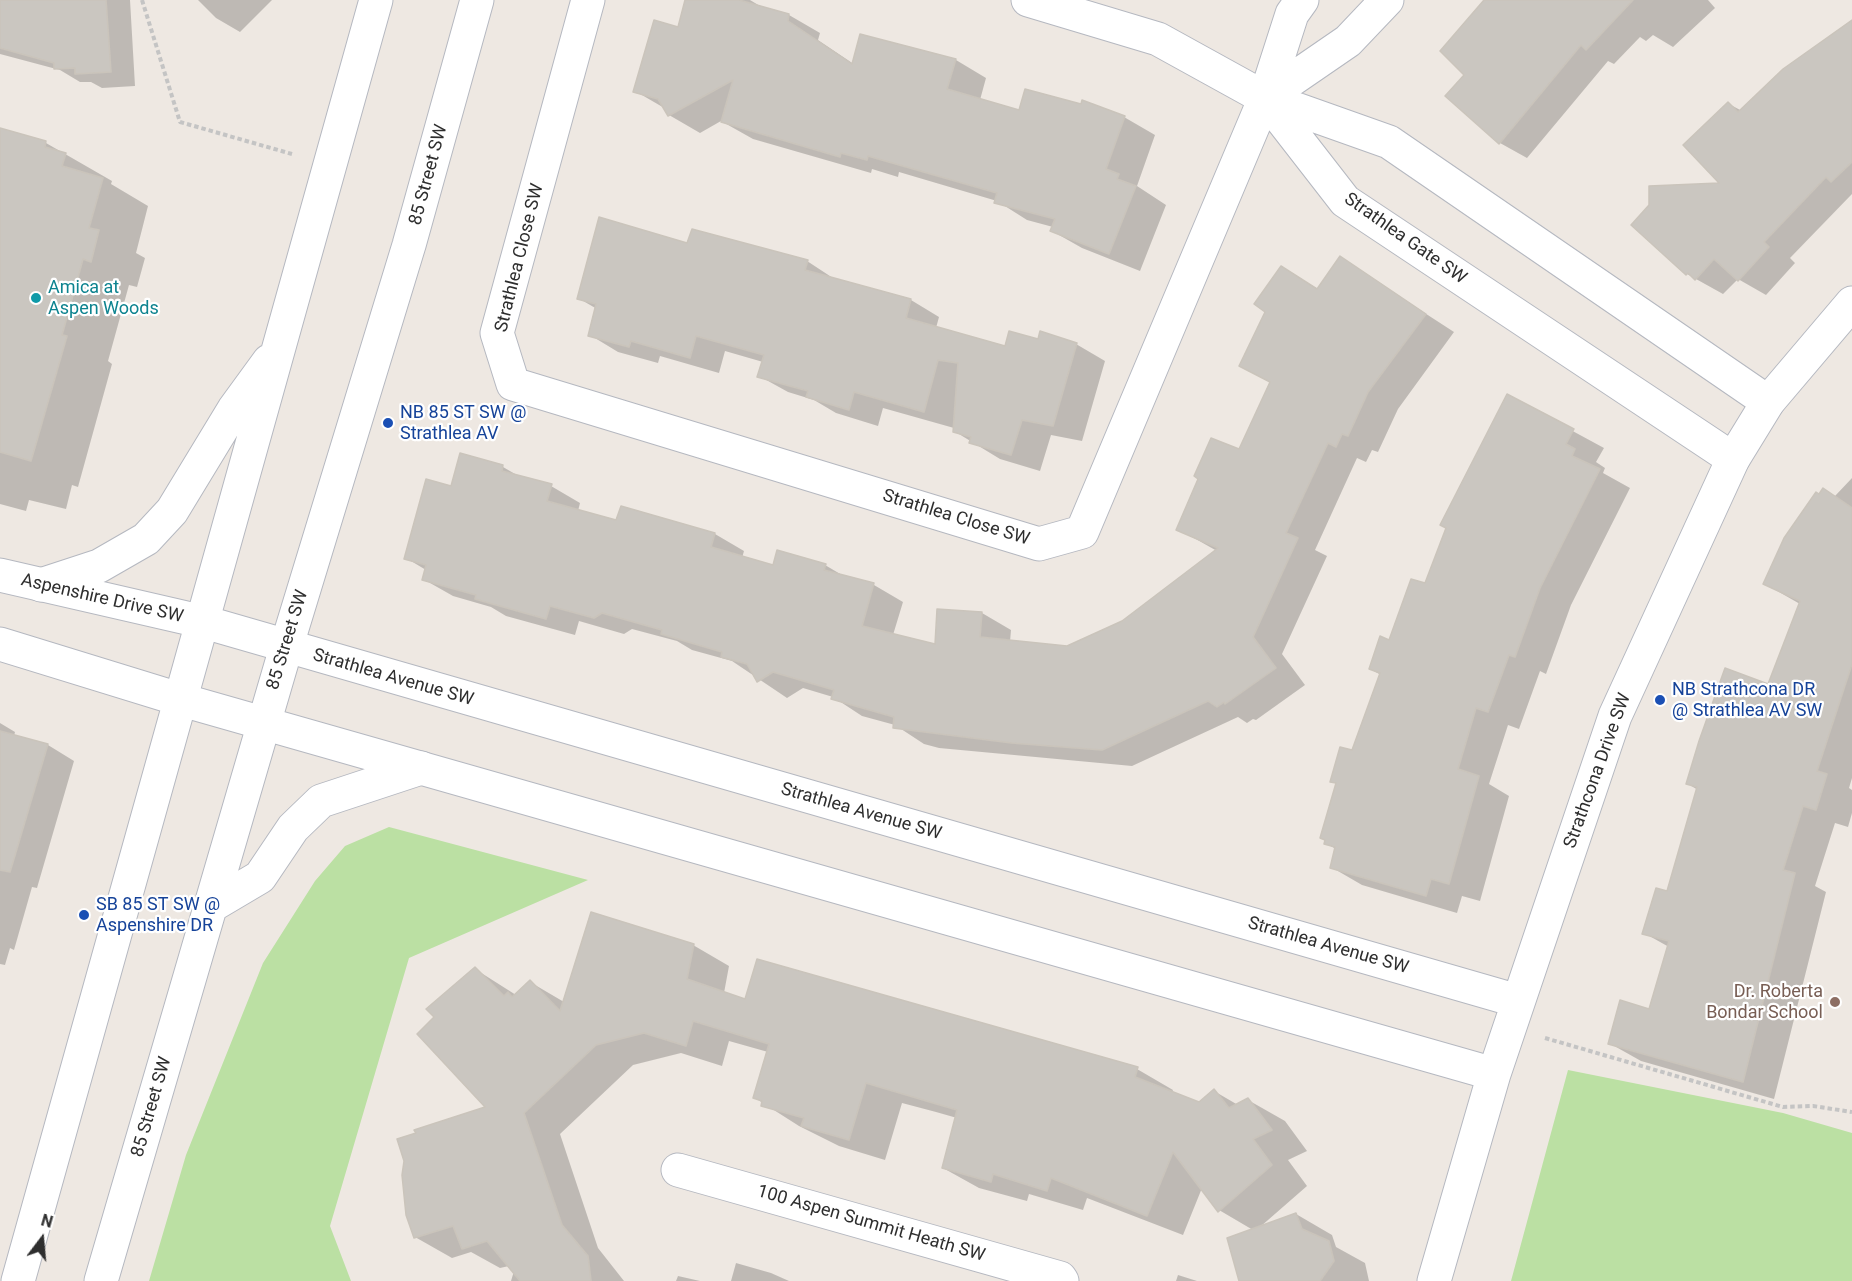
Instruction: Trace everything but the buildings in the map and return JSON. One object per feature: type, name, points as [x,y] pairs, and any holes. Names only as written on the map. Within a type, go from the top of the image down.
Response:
[{"type":"street","points":[[18,1281],[376,0]]},
{"type":"street","name":"85 Street SW","points":[[101,1281],[286,648],[409,246],[477,0]]},
{"type":"street","name":"Strathlea Close SW","points":[[588,0],[497,333],[513,384],[1039,544],[1082,532],[1265,98]]},
{"type":"street","points":[[1028,0],[1158,39],[1265,98],[1389,142],[1768,402]]},
{"type":"street","points":[[1265,98],[1292,14],[1302,0]]},
{"type":"street","points":[[1265,98],[1348,40],[1387,0]]},
{"type":"street","name":"Strathlea Gate SW","points":[[1265,98],[1345,201],[1733,459]]},
{"type":"street","name":"Strathcona Drive SW","points":[[1434,1281],[1494,1074],[1615,716],[1733,459],[1768,402],[1852,303]]},
{"type":"street","points":[[41,585],[99,566],[146,539],[172,511],[234,409],[281,345]]},
{"type":"street","name":"Aspenshire Drive SW","points":[[0,575],[204,622]]},
{"type":"street","name":"Strathlea Avenue SW","points":[[204,622],[1514,1014]]},
{"type":"street","points":[[0,644],[264,724],[1494,1074]]},
{"type":"street","points":[[211,906],[260,877],[293,828],[321,801],[421,768]]},
{"type":"street","name":"100 Aspen Summit Heath SW","points":[[678,1170],[1049,1275],[1062,1281]]},
{"type":"path","points":[[142,0],[180,122],[273,150],[331,162]]},
{"type":"path","points":[[1514,1014],[1783,1107],[1813,1106],[1852,1112]]},
{"type":"green space","points":[[389,827],[588,880],[409,958],[330,1226],[351,1281],[149,1281],[186,1155],[263,963],[315,881],[345,846]]},
{"type":"green space","points":[[1568,1070],[1783,1113],[1852,1133],[1852,1281],[1511,1281]]},
{"type":"place","name":"Amica at Aspen Woods","points":[[36,298]]},
{"type":"place","name":"NB 85 ST SW @ Strathlea AV","points":[[388,423]]},
{"type":"place","name":"NB Strathcona DR @ Strathlea AV SW","points":[[1660,700]]},
{"type":"place","name":"SB 85 ST SW @ Aspenshire DR","points":[[84,915]]},
{"type":"place","name":"Dr. Roberta Bondar School","points":[[1835,1002]]}]
